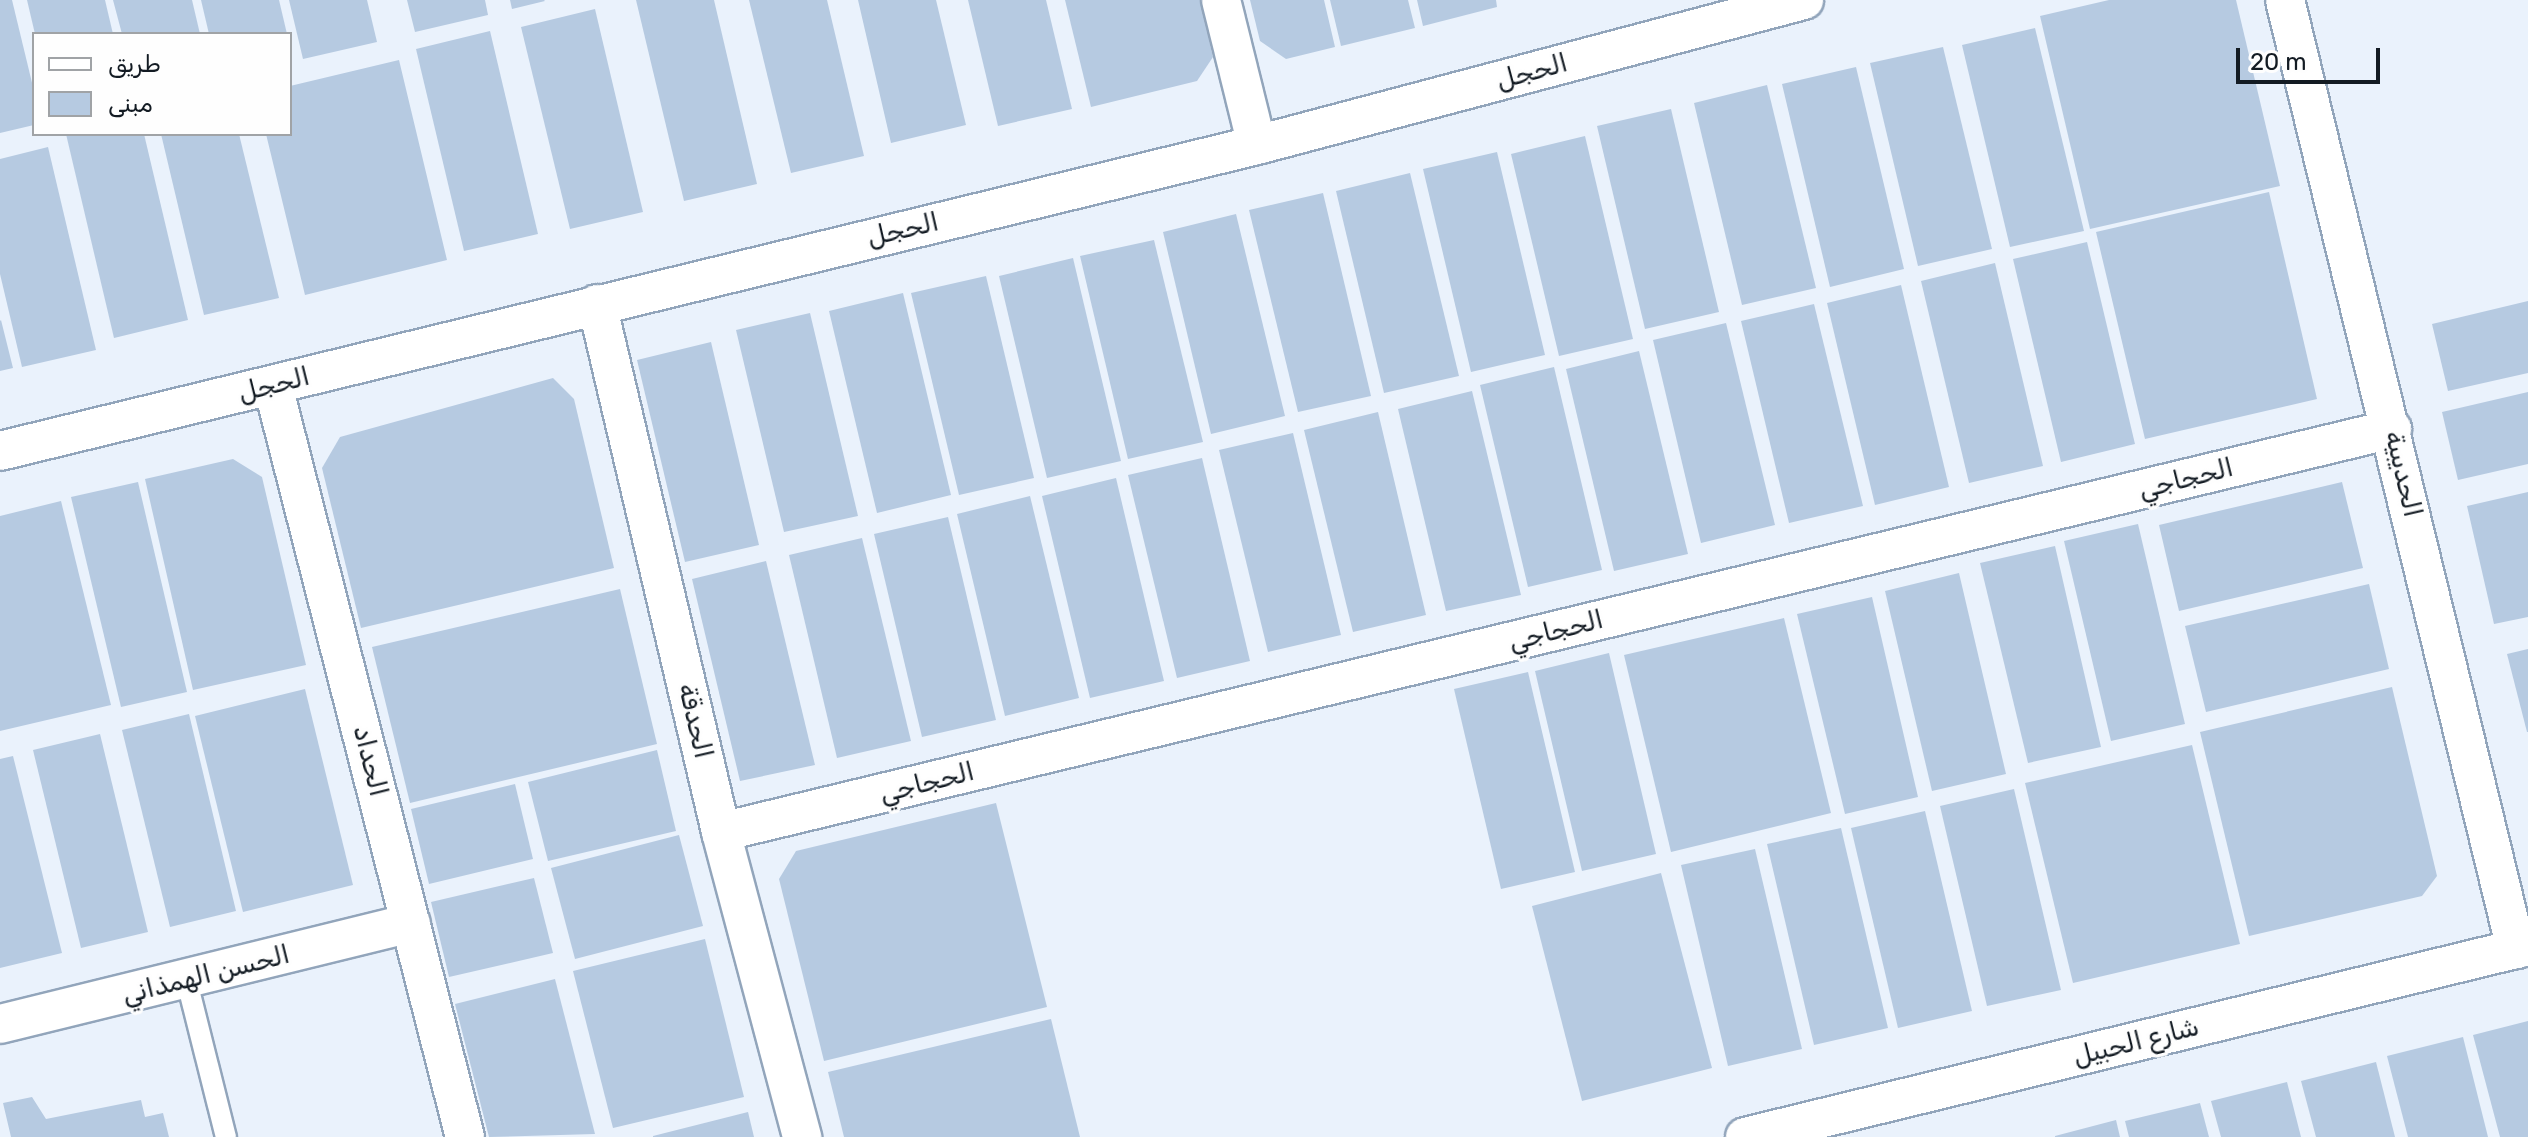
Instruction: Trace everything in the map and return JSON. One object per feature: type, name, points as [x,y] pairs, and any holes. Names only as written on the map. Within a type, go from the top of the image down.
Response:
[{"type":"street","points":[[1221,0],[1257,145]]},
{"type":"street","name":"الحجل","points":[[0,451],[1257,145],[1804,0]]},
{"type":"street","name":"الحديبية","points":[[2285,0],[2522,948]]},
{"type":"street","name":"الحدقة","points":[[597,304],[721,832],[802,1137]]},
{"type":"street","name":"الحداد","points":[[273,386],[465,1137]]},
{"type":"street","name":"الحجاجي","points":[[721,832],[2392,429]]},
{"type":"street","name":"الحسن الهمذاني","points":[[0,1024],[187,982],[411,923]]},
{"type":"street","name":"شارع الحبيل","points":[[1745,1137],[2522,948]]},
{"type":"lane","points":[[187,982],[226,1137]]},
{"type":"building","points":[[0,0],[12,0],[32,83],[32,125],[0,133]]},
{"type":"building","points":[[27,0],[105,0],[113,32],[35,32]]},
{"type":"building","points":[[113,0],[192,0],[200,32],[121,32]]},
{"type":"building","points":[[201,0],[279,0],[287,32],[209,32]]},
{"type":"building","points":[[289,0],[367,0],[377,42],[303,59]]},
{"type":"building","points":[[407,0],[485,0],[488,15],[415,32]]},
{"type":"building","points":[[510,0],[544,0],[545,1],[512,9]]},
{"type":"building","points":[[636,0],[714,0],[757,184],[684,201]]},
{"type":"building","points":[[749,0],[827,0],[864,156],[791,173]]},
{"type":"building","points":[[858,0],[936,0],[966,125],[891,143]]},
{"type":"building","points":[[968,0],[1046,0],[1072,109],[998,126]]},
{"type":"building","points":[[1065,0],[1200,0],[1213,57],[1197,81],[1091,107]]},
{"type":"building","points":[[1250,0],[1324,0],[1335,47],[1286,59],[1260,41]]},
{"type":"building","points":[[1330,0],[1408,0],[1415,28],[1341,46]]},
{"type":"building","points":[[1417,0],[1496,0],[1497,7],[1423,26]]},
{"type":"building","points":[[2109,0],[2236,0],[2280,186],[2090,229],[2040,16]]},
{"type":"building","points":[[595,9],[643,212],[570,229],[521,27]]},
{"type":"building","points":[[2035,28],[2084,231],[2010,247],[1962,45]]},
{"type":"building","points":[[490,31],[538,234],[464,251],[416,49]]},
{"type":"building","points":[[1943,47],[1992,249],[1918,266],[1870,63]]},
{"type":"building","points":[[399,60],[447,260],[305,295],[266,136],[292,136],[292,86]]},
{"type":"building","points":[[1856,67],[1904,269],[1830,287],[1782,84]]},
{"type":"building","points":[[1767,85],[1816,288],[1742,305],[1694,103]]},
{"type":"building","points":[[1671,109],[1719,312],[1645,329],[1597,126]]},
{"type":"building","points":[[66,136],[144,136],[188,320],[114,338]]},
{"type":"building","points":[[161,136],[239,136],[279,298],[204,315]]},
{"type":"building","points":[[1585,136],[1633,339],[1559,356],[1511,154]]},
{"type":"building","points":[[48,147],[96,350],[22,367],[0,274],[0,159]]},
{"type":"building","points":[[1497,152],[1545,355],[1471,372],[1423,169]]},
{"type":"building","points":[[1410,173],[1459,376],[1384,393],[1336,191]]},
{"type":"building","points":[[2269,192],[2317,399],[2145,439],[2096,232]]},
{"type":"building","points":[[1323,193],[1371,396],[1298,412],[1249,210]]},
{"type":"building","points":[[1236,214],[1285,416],[1211,434],[1163,232]]},
{"type":"building","points":[[1154,240],[1203,442],[1128,459],[1080,256]]},
{"type":"building","points":[[2087,242],[2135,444],[2061,462],[2013,259]]},
{"type":"building","points":[[1073,258],[1121,461],[1047,478],[999,276]]},
{"type":"building","points":[[1995,263],[2043,466],[1969,483],[1921,281]]},
{"type":"building","points":[[986,276],[1034,478],[959,495],[911,293]]},
{"type":"building","points":[[1901,285],[1949,487],[1875,505],[1827,303]]},
{"type":"building","points":[[903,293],[951,495],[877,513],[829,311]]},
{"type":"building","points":[[2528,301],[2528,373],[2448,391],[2432,324]]},
{"type":"building","points":[[1814,304],[1863,506],[1789,523],[1741,321]]},
{"type":"building","points":[[810,313],[858,516],[784,532],[736,330]]},
{"type":"building","points":[[0,321],[13,368],[0,371]]},
{"type":"building","points":[[1726,323],[1775,525],[1701,543],[1653,340]]},
{"type":"building","points":[[711,342],[759,545],[685,562],[637,360]]},
{"type":"building","points":[[1639,351],[1688,554],[1614,571],[1566,369]]},
{"type":"building","points":[[1554,367],[1602,570],[1528,587],[1480,385]]},
{"type":"building","points":[[553,378],[574,399],[614,568],[361,628],[322,468],[340,437]]},
{"type":"building","points":[[1472,391],[1521,595],[1446,611],[1398,409]]},
{"type":"building","points":[[2528,392],[2528,464],[2458,480],[2442,412]]},
{"type":"building","points":[[1378,412],[1426,615],[1353,632],[1304,430]]},
{"type":"building","points":[[1293,433],[1341,635],[1268,652],[1219,450]]},
{"type":"building","points":[[1202,458],[1250,661],[1177,678],[1128,475]]},
{"type":"building","points":[[233,459],[262,477],[306,665],[193,690],[145,479]]},
{"type":"building","points":[[1116,478],[1164,681],[1090,698],[1042,496]]},
{"type":"building","points":[[138,482],[187,692],[121,707],[71,497]]},
{"type":"building","points":[[2342,482],[2363,568],[2179,611],[2159,525]]},
{"type":"building","points":[[2528,492],[2528,617],[2494,624],[2467,506]]},
{"type":"building","points":[[1030,496],[1079,698],[1005,716],[957,514]]},
{"type":"building","points":[[61,501],[111,705],[0,731],[0,516]]},
{"type":"building","points":[[948,517],[996,720],[922,737],[874,534]]},
{"type":"building","points":[[2138,524],[2185,724],[2111,741],[2064,541]]},
{"type":"building","points":[[862,538],[911,741],[837,758],[789,555]]},
{"type":"building","points":[[2055,546],[2101,747],[2028,763],[1980,563]]},
{"type":"building","points":[[766,561],[815,765],[740,781],[692,579]]},
{"type":"building","points":[[1959,573],[2006,774],[1932,791],[1885,591]]},
{"type":"building","points":[[2369,584],[2389,669],[2206,712],[2185,626]]},
{"type":"building","points":[[620,589],[657,744],[410,803],[372,647]]},
{"type":"building","points":[[1872,597],[1918,797],[1845,814],[1797,614]]},
{"type":"building","points":[[1784,618],[1831,813],[1671,852],[1624,655]]},
{"type":"building","points":[[2528,649],[2528,732],[2527,732],[2507,654]]},
{"type":"building","points":[[1609,653],[1656,854],[1582,871],[1535,671]]},
{"type":"building","points":[[1528,672],[1575,872],[1501,889],[1454,689]]},
{"type":"building","points":[[2392,687],[2437,876],[2422,896],[2249,936],[2200,732]]},
{"type":"building","points":[[305,689],[353,885],[243,912],[195,716]]},
{"type":"building","points":[[189,714],[236,911],[170,927],[122,730]]},
{"type":"building","points":[[100,734],[148,932],[81,948],[33,750]]},
{"type":"building","points":[[2192,745],[2240,944],[2073,983],[2025,783]]},
{"type":"building","points":[[657,750],[676,831],[548,861],[528,782]]},
{"type":"building","points":[[13,756],[62,953],[0,968],[0,759]]},
{"type":"building","points":[[515,784],[533,859],[429,884],[411,809]]},
{"type":"building","points":[[2014,789],[2061,990],[1987,1006],[1940,806]]},
{"type":"building","points":[[996,803],[1047,1007],[824,1061],[779,879],[796,851]]},
{"type":"building","points":[[1925,811],[1972,1011],[1898,1028],[1851,828]]},
{"type":"building","points":[[1841,828],[1888,1028],[1814,1045],[1767,844]]},
{"type":"building","points":[[679,835],[703,926],[575,959],[551,868]]},
{"type":"building","points":[[1755,849],[1802,1049],[1728,1066],[1681,865]]},
{"type":"building","points":[[1661,873],[1712,1068],[1582,1101],[1532,906]]},
{"type":"building","points":[[534,878],[553,953],[449,977],[431,902]]},
{"type":"building","points":[[705,939],[744,1097],[613,1128],[573,971]]},
{"type":"building","points":[[555,979],[595,1134],[489,1137],[455,1004]]},
{"type":"building","points":[[1051,1019],[1080,1137],[844,1137],[828,1072]]},
{"type":"building","points":[[2528,1021],[2528,1137],[2500,1137],[2473,1035]]},
{"type":"building","points":[[2463,1037],[2488,1137],[2408,1137],[2387,1056]]},
{"type":"building","points":[[2376,1062],[2395,1137],[2316,1137],[2301,1081]]},
{"type":"building","points":[[2287,1082],[2301,1137],[2221,1137],[2211,1101]]},
{"type":"building","points":[[32,1097],[46,1119],[141,1100],[145,1117],[163,1113],[169,1137],[11,1137],[3,1103]]},
{"type":"building","points":[[2200,1103],[2209,1137],[2129,1137],[2125,1121]]},
{"type":"building","points":[[748,1112],[754,1137],[653,1137],[653,1136]]},
{"type":"building","points":[[2116,1120],[2120,1137],[2055,1137],[2055,1136]]}]
